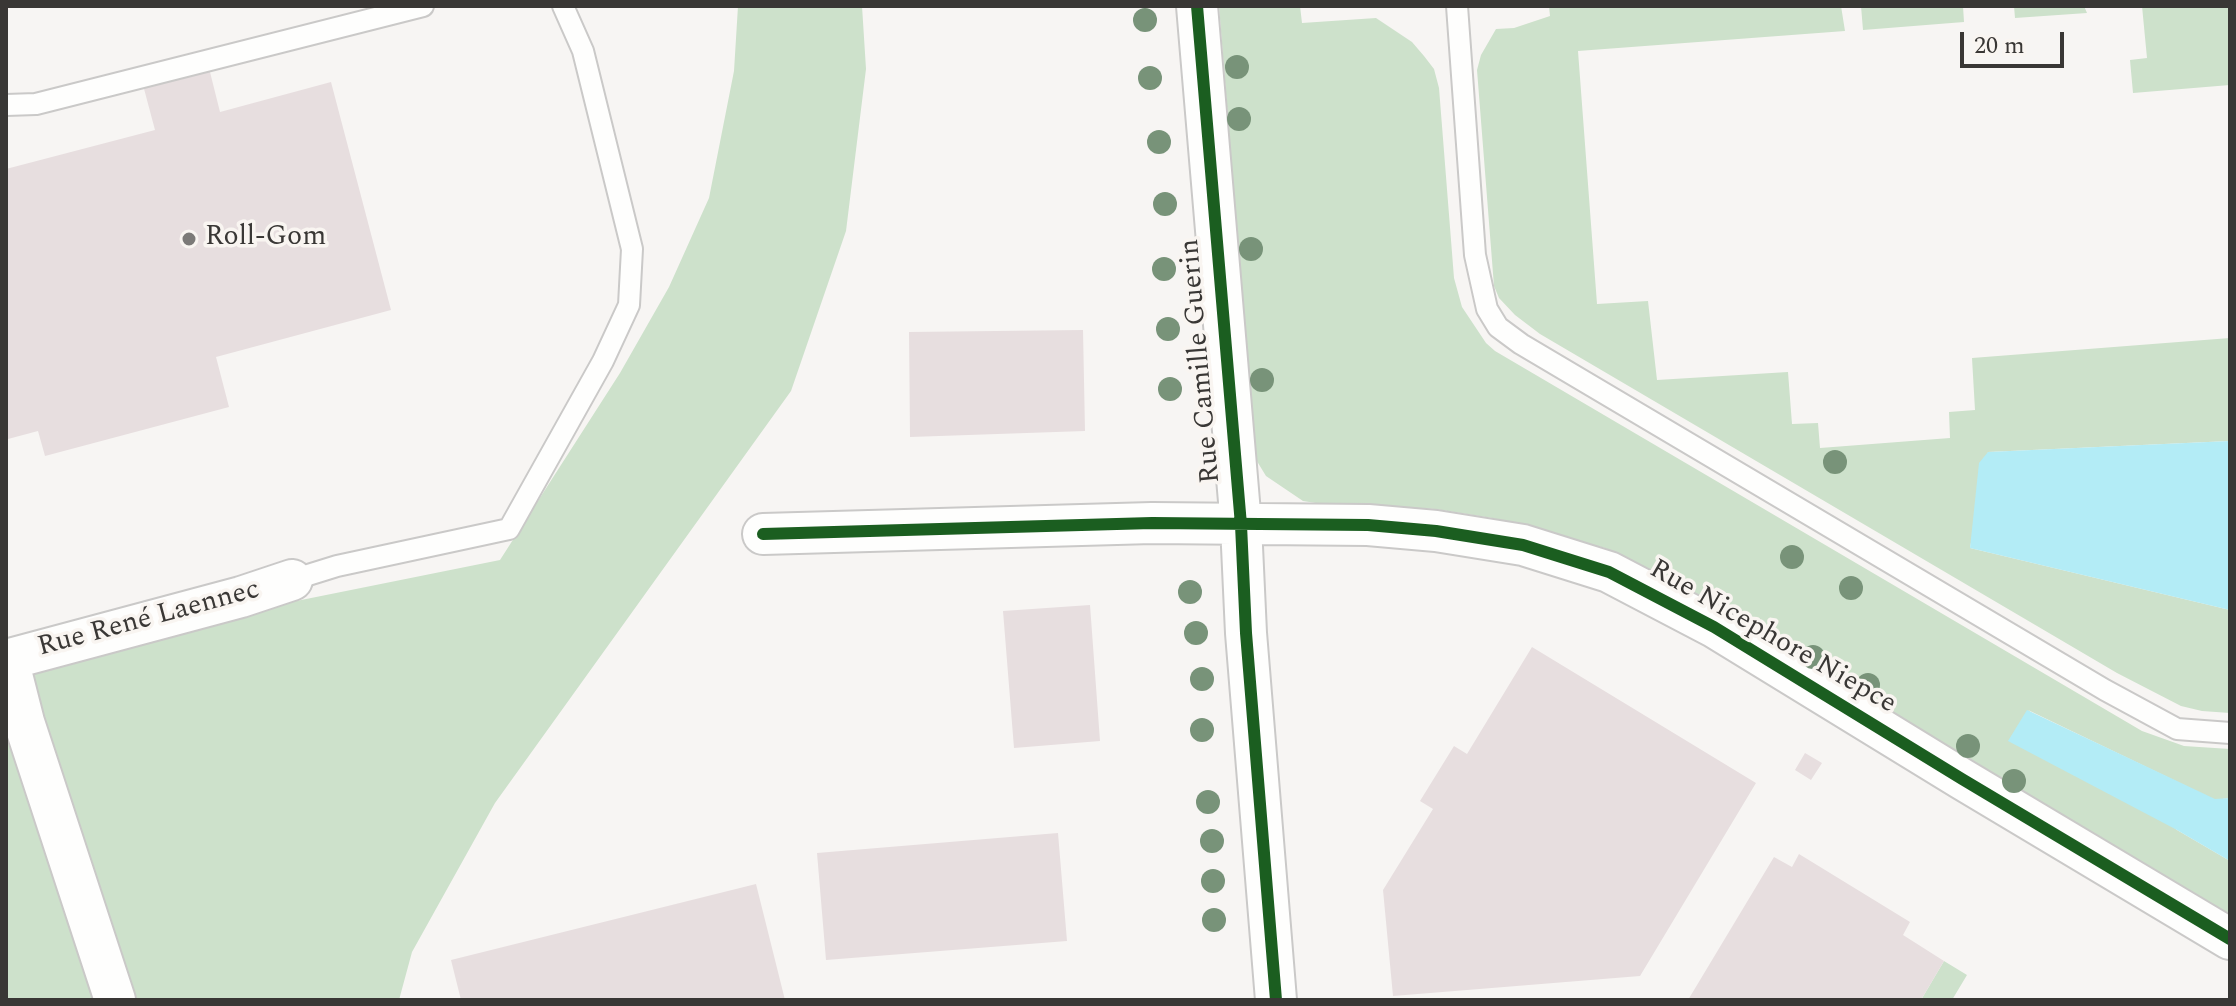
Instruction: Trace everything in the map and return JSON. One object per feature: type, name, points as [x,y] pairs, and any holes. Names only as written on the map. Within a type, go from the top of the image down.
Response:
[{"type":"street","name":"Rue Camille Guerin","points":[[1197,6],[1241,525],[1246,633],[1276,1000]]},
{"type":"street","name":"Rue Nicephore Niepce","points":[[763,534],[1152,523],[1368,525],[1436,531],[1523,545],[1609,572],[1714,627],[2230,939]]},
{"type":"street","name":"Rue René Laennec","points":[[7,658],[241,597],[292,580]]},
{"type":"street","points":[[7,658],[24,722],[115,1000]]},
{"type":"lane","points":[[6,105],[36,104],[423,6]]},
{"type":"lane","points":[[292,580],[337,566],[509,529],[603,361],[629,305],[632,249],[583,51],[563,6]]},
{"type":"lane","points":[[1457,6],[1475,255],[1487,309],[1498,327],[1521,344],[2105,690],[2177,729],[2230,733]]},
{"type":"green space","points":[[738,6],[862,6],[866,69],[846,231],[791,391],[495,803],[412,952],[399,1000],[115,1000],[8,659],[500,560],[620,373],[669,287],[709,198],[734,71]]},
{"type":"green space","points":[[1219,6],[1300,6],[1302,23],[1376,18],[1412,42],[1424,56],[1434,69],[1439,88],[1454,278],[1462,307],[1486,343],[1495,351],[2142,731],[2184,746],[2230,749],[2230,798],[2215,800],[2028,710],[2177,830],[2230,861],[2230,922],[1643,566],[1605,548],[1492,518],[1435,509],[1303,501],[1266,476],[1255,458]]},
{"type":"green space","points":[[1549,6],[1841,6],[1845,31],[1578,51],[1597,304],[1648,301],[1657,380],[1788,372],[1792,424],[1818,423],[1820,448],[1950,438],[1949,412],[1975,410],[1972,358],[2230,338],[2230,441],[1988,452],[1970,548],[2230,610],[2230,713],[2181,706],[2117,673],[1540,334],[1515,315],[1499,298],[1494,286],[1477,70],[1481,55],[1496,29],[1514,28],[1550,16]]},
{"type":"green space","points":[[1861,6],[1963,6],[1964,22],[1863,30]]},
{"type":"green space","points":[[2014,6],[2084,6],[2087,13],[2015,18]]},
{"type":"green space","points":[[2142,6],[2230,6],[2230,85],[2133,93],[2130,60],[2147,58]]},
{"type":"green space","points":[[7,735],[99,1000],[6,1000]]},
{"type":"green space","points":[[1944,961],[1967,975],[1952,1000],[1921,1000]]},
{"type":"water","points":[[2230,441],[2230,610],[1970,548],[1979,463],[1988,452]]},
{"type":"water","points":[[2027,710],[2215,799],[2230,798],[2230,861],[2008,741]]},
{"type":"building","name":"Roll-Gom","points":[[209,68],[220,112],[331,82],[391,310],[216,357],[229,407],[45,456],[38,431],[8,439],[6,169],[155,130],[143,85]]},
{"type":"building","points":[[1083,330],[1085,431],[910,437],[909,332]]},
{"type":"building","points":[[1090,605],[1100,741],[1014,748],[1003,611]]},
{"type":"building","points":[[1532,647],[1756,783],[1640,976],[1393,996],[1383,890],[1433,809],[1420,801],[1454,746],[1467,754]]},
{"type":"building","points":[[1805,753],[1822,763],[1811,780],[1795,770]]},
{"type":"building","points":[[1058,833],[1067,941],[826,960],[817,853]]},
{"type":"building","points":[[1799,854],[1910,922],[1903,935],[1944,961],[1921,1000],[1688,1000],[1774,857],[1792,867]]},
{"type":"building","points":[[756,884],[785,1000],[461,1000],[451,960]]},
{"type":"cycle path","points":[[1197,6],[1241,525],[1246,633],[1276,1000]]},
{"type":"cycle path","points":[[763,534],[1152,523],[1368,525],[1436,531],[1523,545],[1609,572],[1714,627],[2230,939]]},
{"type":"place","name":"Roll-Gom","points":[[189,239]]}]
